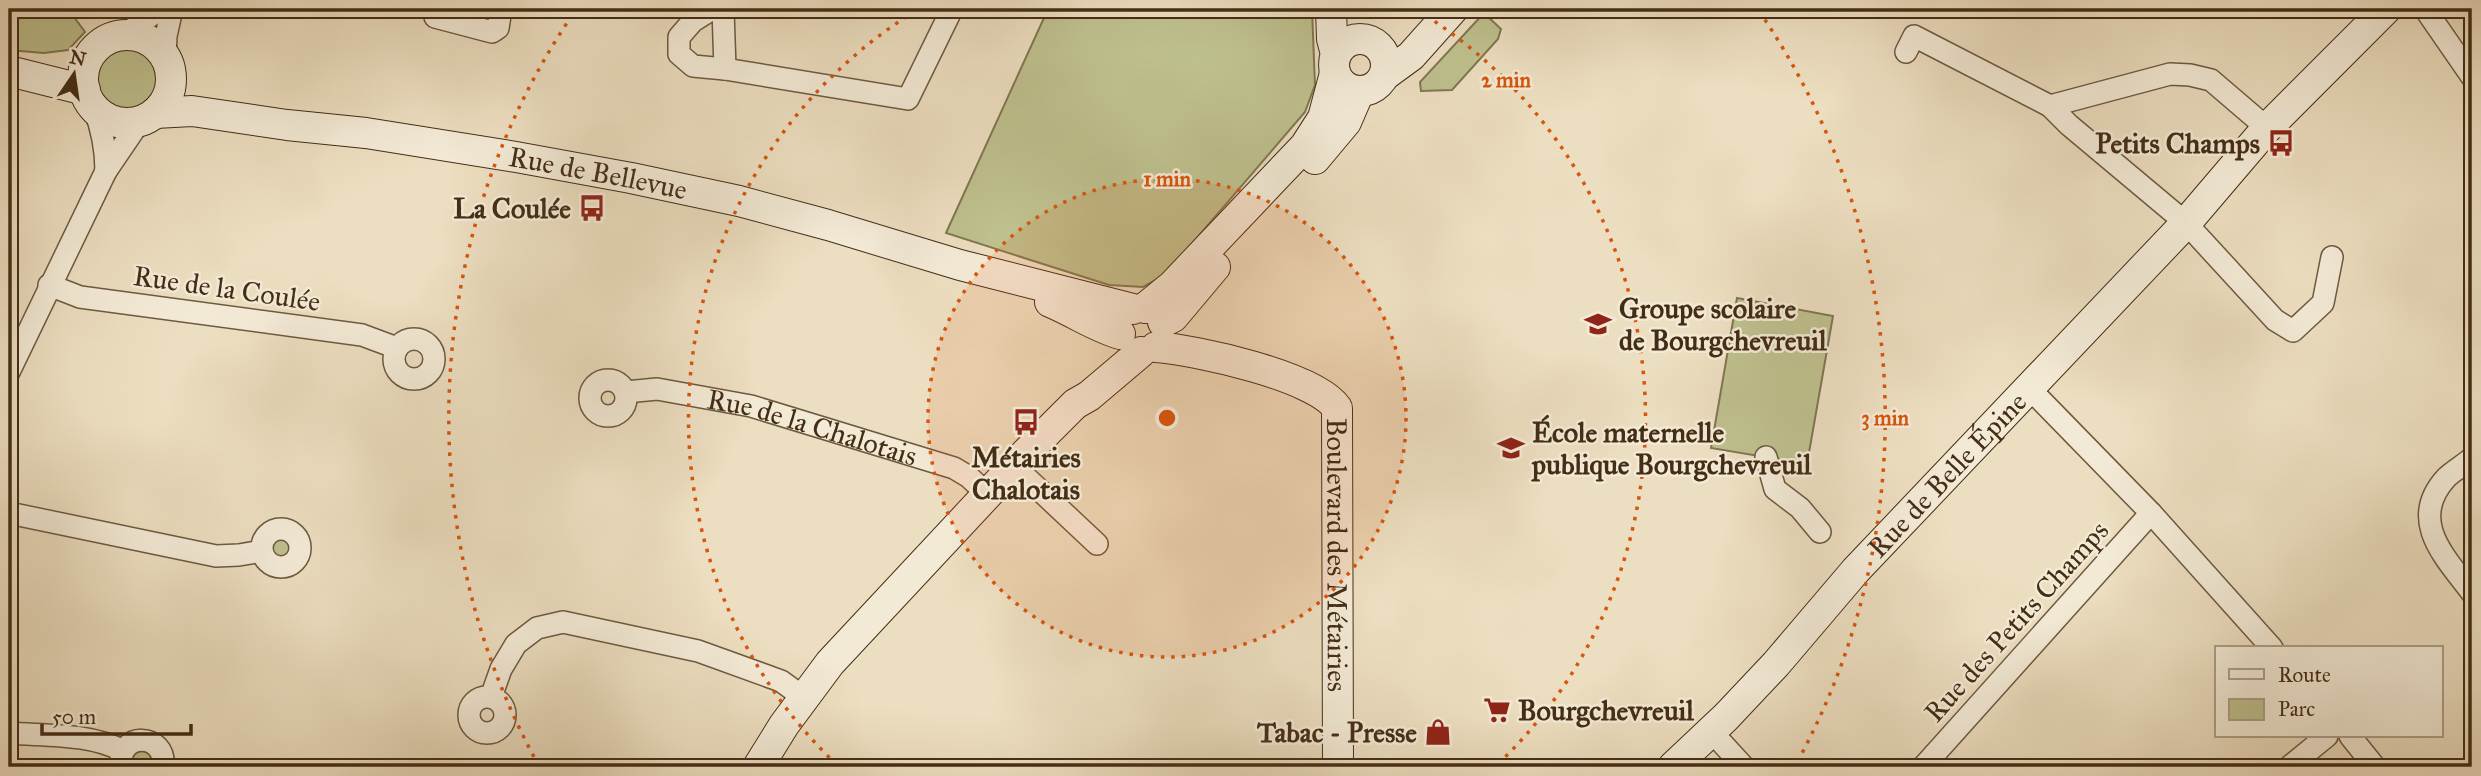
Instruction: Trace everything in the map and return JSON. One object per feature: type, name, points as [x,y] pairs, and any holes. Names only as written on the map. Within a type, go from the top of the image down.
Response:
[{"type":"street","points":[[106,171],[102,129],[88,87],[101,44],[124,35],[160,9]]},
{"type":"street","points":[[9,372],[106,171],[148,117],[166,100],[167,30],[172,9]]},
{"type":"street","points":[[445,9],[435,17],[492,32],[498,28],[501,9]]},
{"type":"street","points":[[712,9],[693,22],[679,37],[680,54],[693,66],[908,99],[952,9]]},
{"type":"street","points":[[723,9],[725,69]]},
{"type":"street","points":[[1331,9],[1335,64],[1344,86],[1359,92],[1374,87],[1385,75],[1411,56],[1453,9]]},
{"type":"street","points":[[1346,9],[1349,18],[1385,58],[1385,75]]},
{"type":"street","points":[[758,767],[803,697],[830,663],[1014,466],[1075,404],[1089,396],[1143,329],[1172,286],[1305,146],[1323,118],[1335,64],[1349,41],[1401,38],[1419,26],[1436,9]]},
{"type":"street","name":"Rue de Belle Épine","points":[[1673,767],[1776,664],[1856,570],[2186,223],[2267,128],[2386,9]]},
{"type":"street","points":[[2425,9],[2472,77]]},
{"type":"street","points":[[124,35],[134,35],[151,42],[168,65]]},
{"type":"street","points":[[1906,52],[1914,36],[2050,106],[2186,223],[2275,320],[2293,331],[2323,303],[2332,257]]},
{"type":"street","name":"Rue de Bellevue","points":[[168,65],[197,97],[229,116]]},
{"type":"street","points":[[11,71],[88,87],[115,121],[148,117]]},
{"type":"street","points":[[2050,106],[2170,74],[2190,75],[2211,80],[2267,128]]},
{"type":"street","points":[[1143,329],[1173,317],[1201,282],[1333,140],[1351,113],[1359,92]]},
{"type":"street","name":"Rue de Bellevue","points":[[148,117],[192,111],[423,141],[704,193],[828,225],[960,265],[1143,329]]},
{"type":"street","name":"Rue de la Coulée","points":[[49,285],[80,297],[362,335],[397,348]]},
{"type":"street","name":"Boulevard des Métairies","points":[[1143,329],[1191,331],[1243,363],[1316,391],[1332,401],[1338,411],[1338,767]]},
{"type":"street","name":"Rue de la Chalotais","points":[[625,392],[657,389],[751,406],[954,468],[988,494]]},
{"type":"street","points":[[2029,389],[2151,513],[2270,646]]},
{"type":"street","points":[[1766,457],[1775,489],[1800,508],[1820,532]]},
{"type":"street","points":[[2472,458],[2446,478],[2433,497],[2429,520],[2435,544],[2472,593]]},
{"type":"street","points":[[1014,466],[1097,544]]},
{"type":"street","points":[[9,513],[216,556],[262,551]]},
{"type":"street","name":"Rue des Petits Champs","points":[[1923,767],[2151,513]]},
{"type":"street","points":[[491,697],[501,669],[516,644],[537,628],[563,622],[698,650],[781,681],[803,697]]},
{"type":"street","points":[[1711,731],[1744,767]]},
{"type":"street","points":[[9,733],[86,738],[103,742],[122,759],[135,741],[151,742],[162,754],[163,767]]},
{"type":"street","points":[[2289,767],[2325,738]]},
{"type":"street","points":[[2352,738],[2375,767]]},
{"type":"green space","points":[[9,9],[68,9],[85,32],[68,50],[44,53],[9,50]]},
{"type":"green space","points":[[1048,9],[1312,9],[1315,85],[1305,112],[1165,275],[1143,287],[1109,285],[946,233]]},
{"type":"green space","points":[[1484,13],[1501,29],[1498,39],[1452,90],[1421,91],[1420,82]]},
{"type":"green space","points":[[127,46],[140,49],[150,56],[157,66],[160,79],[157,92],[150,102],[140,109],[127,112],[114,109],[104,102],[97,92],[94,79],[97,66],[104,56],[114,49]]},
{"type":"green space","points":[[1737,298],[1833,316],[1807,464],[1711,448]]},
{"type":"green space","points":[[281,536],[292,543],[293,548],[286,559],[281,560],[270,553],[269,548],[276,537]]},
{"type":"green space","points":[[139,751],[148,751],[154,759],[154,767],[131,767],[131,756]]},
{"type":"place","name":"Petits Champs","points":[[2281,143]]},
{"type":"place","name":"La Coulée","points":[[592,208]]},
{"type":"place","name":"Groupe scolaire de Bourgchevreuil","points":[[1598,324]]},
{"type":"place","name":"Métairies Chalotais","points":[[1026,422]]},
{"type":"place","name":"École maternelle publique Bourgchevreuil","points":[[1511,448]]},
{"type":"place","name":"Bourgchevreuil","points":[[1497,710]]},
{"type":"place","name":"Tabac - Presse","points":[[1438,732]]}]
